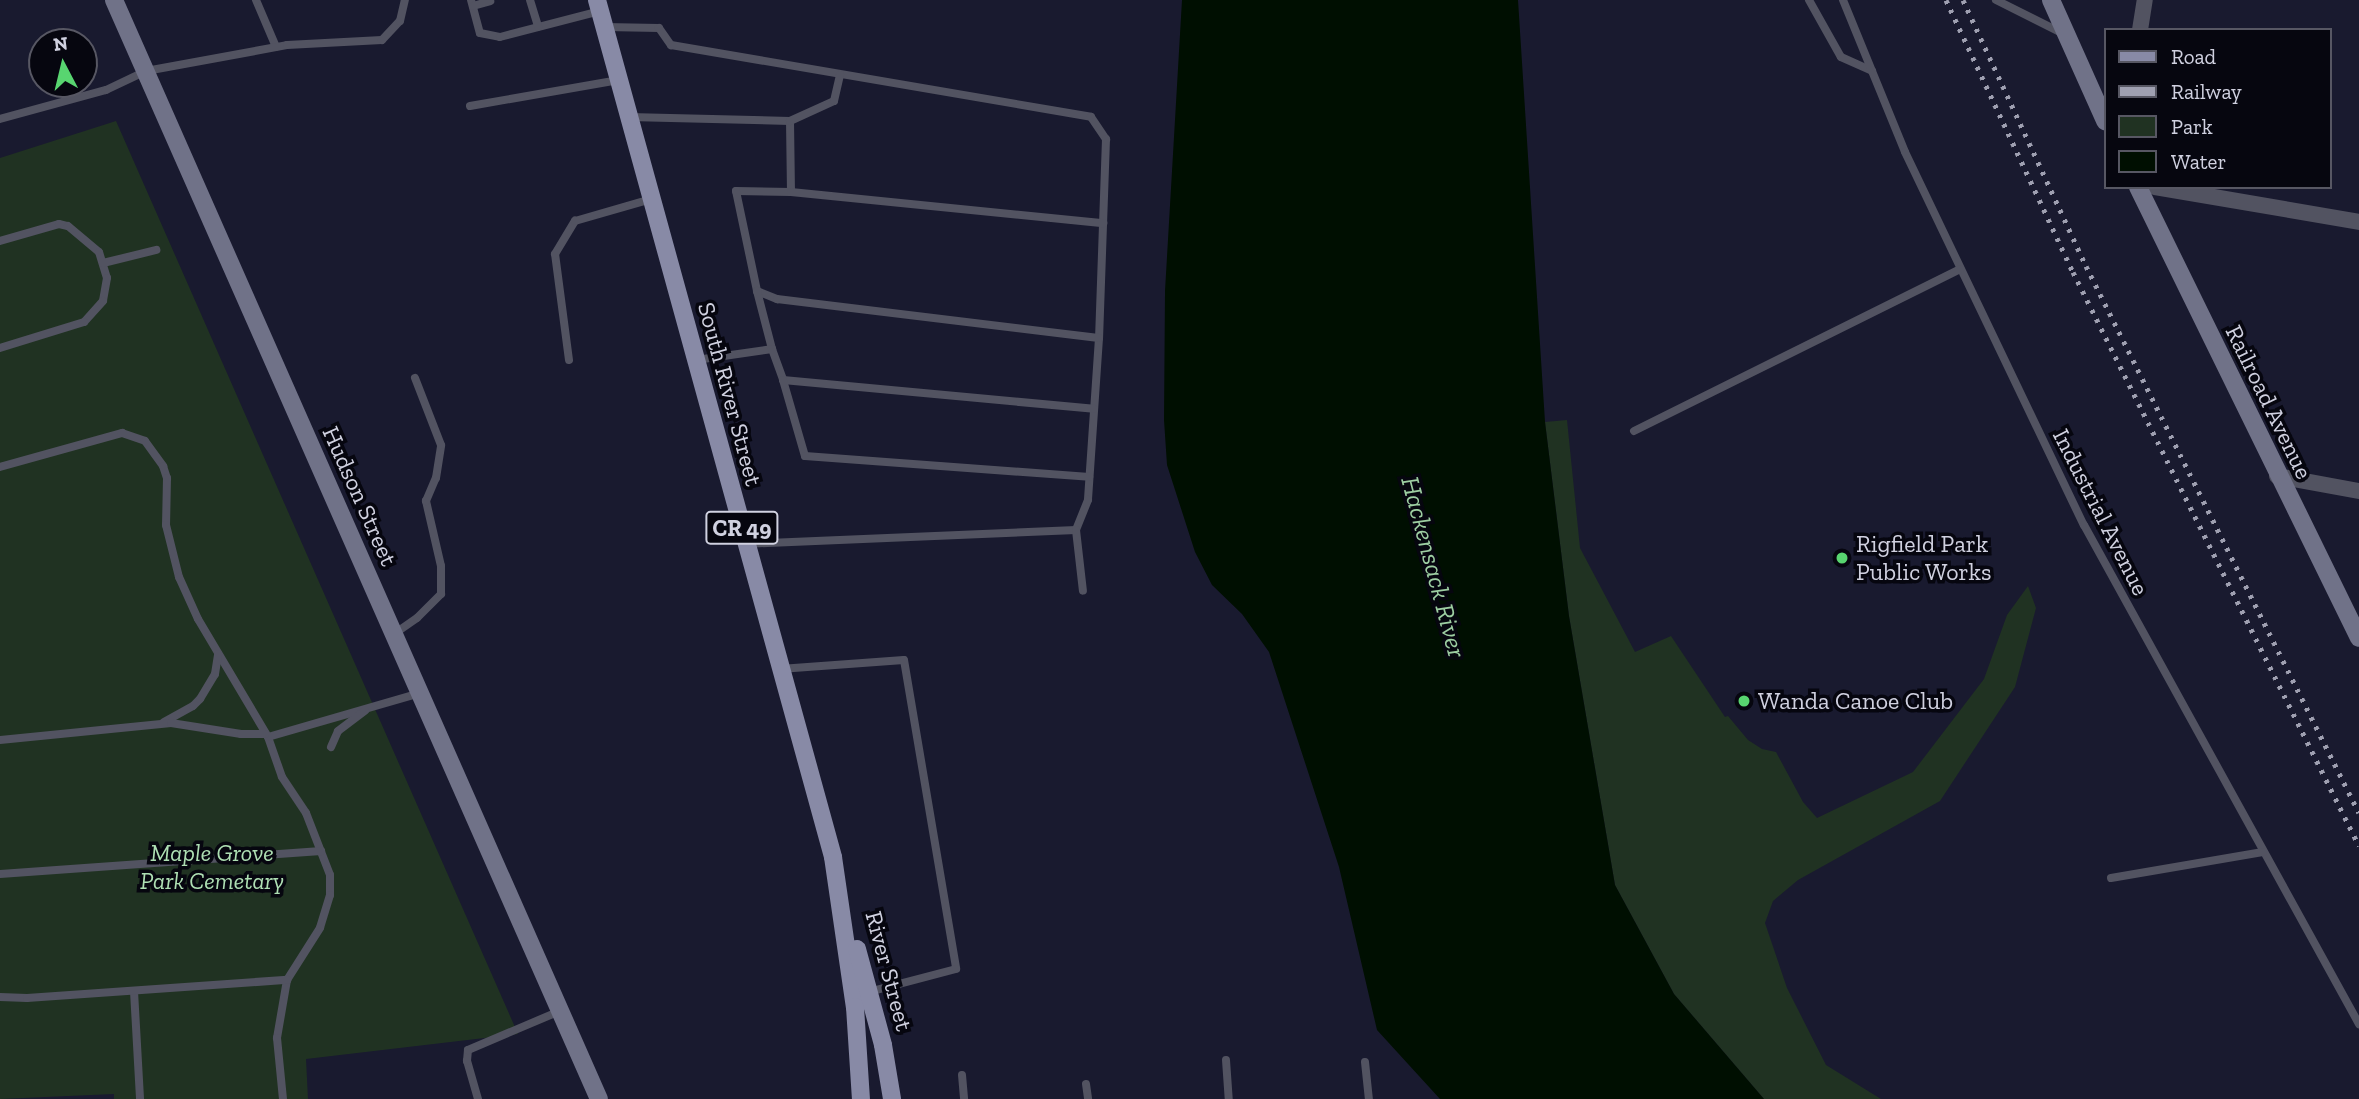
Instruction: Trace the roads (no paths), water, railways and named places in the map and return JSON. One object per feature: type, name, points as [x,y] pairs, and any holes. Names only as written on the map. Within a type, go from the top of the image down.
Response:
[{"type":"main road","name":"Hudson Street","points":[[114,0],[599,1099]]},
{"type":"main road","points":[[2051,0],[2104,119]]},
{"type":"main road","name":"South River Street","points":[[600,13],[833,857],[855,1007]]},
{"type":"main road","name":"Railroad Avenue","points":[[2139,189],[2277,476],[2359,638]]},
{"type":"main road","name":"River Street","points":[[833,857],[883,1045],[892,1099]]},
{"type":"main road","name":"River Street","points":[[855,1007],[861,1099]]},
{"type":"street","points":[[2140,28],[2145,0]]},
{"type":"street","points":[[2167,189],[2359,222]]},
{"type":"street","points":[[2277,476],[2359,491]]},
{"type":"lane","points":[[256,0],[276,47]]},
{"type":"lane","points":[[0,119],[106,90],[146,71],[276,47],[382,40],[400,21],[405,0]]},
{"type":"lane","points":[[530,0],[538,27]]},
{"type":"lane","points":[[1809,0],[1841,57],[1872,71]]},
{"type":"lane","name":"Industrial Avenue","points":[[1843,0],[1960,270],[2084,525],[2359,1024]]},
{"type":"lane","points":[[1996,0],[2065,35]]},
{"type":"lane","points":[[490,1],[472,3],[481,33],[500,37],[600,13],[659,29],[671,46],[1091,117],[1106,139],[1099,338],[1088,500],[1076,530],[1083,591]]},
{"type":"lane","points":[[629,117],[790,121],[834,101],[840,75]]},
{"type":"lane","points":[[470,106],[619,80]]},
{"type":"lane","points":[[790,121],[791,192]]},
{"type":"lane","points":[[1089,477],[805,456],[772,349],[736,191],[791,192],[1103,223]]},
{"type":"lane","points":[[569,360],[555,254],[575,221],[652,199]]},
{"type":"lane","points":[[0,241],[59,224],[68,226],[92,243],[103,263],[105,296],[89,319],[80,325],[0,348]]},
{"type":"lane","points":[[103,263],[156,250]]},
{"type":"lane","points":[[1634,431],[1960,270]]},
{"type":"lane","points":[[757,290],[777,299],[1099,338]]},
{"type":"lane","points":[[696,360],[772,349]]},
{"type":"lane","points":[[394,634],[417,618],[441,594],[441,566],[426,501],[436,478],[441,445],[415,378]]},
{"type":"lane","points":[[783,380],[1094,409]]},
{"type":"lane","points":[[0,467],[122,433],[145,441],[165,471],[165,516],[179,577],[218,654],[266,736],[282,776],[306,813],[330,875],[328,905],[320,928],[287,980],[277,1038],[283,1099]]},
{"type":"lane","points":[[746,544],[1076,530]]},
{"type":"lane","points":[[0,740],[158,724],[172,720],[200,699],[215,674],[218,654]]},
{"type":"lane","points":[[780,668],[904,660],[956,969],[869,992]]},
{"type":"lane","points":[[158,724],[266,736],[420,692]]},
{"type":"lane","points":[[331,747],[338,731],[370,707]]},
{"type":"lane","points":[[0,874],[321,851]]},
{"type":"lane","points":[[2111,878],[2263,852]]},
{"type":"lane","points":[[0,997],[27,999],[287,980]]},
{"type":"lane","points":[[134,991],[140,1099]]},
{"type":"lane","points":[[478,1099],[467,1061],[468,1050],[561,1011]]},
{"type":"lane","points":[[1226,1060],[1229,1099]]},
{"type":"lane","points":[[1365,1062],[1369,1099]]},
{"type":"lane","points":[[962,1075],[964,1099]]},
{"type":"lane","points":[[1086,1084],[1088,1099]]},
{"type":"water","name":"Hackensack River","points":[[1182,0],[1518,0],[1545,422],[1569,616],[1615,885],[1674,994],[1764,1099],[1440,1099],[1377,1030],[1339,867],[1269,652],[1242,614],[1212,585],[1195,552],[1167,465],[1164,420],[1165,291]]},
{"type":"railway","points":[[1946,0],[2073,272],[2359,846]]},
{"type":"railway","points":[[1963,0],[2086,266],[2359,813]]},
{"type":"place","name":"Rigfield Park Public Works","points":[[1842,558]]},
{"type":"place","name":"Wanda Canoe Club","points":[[1744,701]]},
{"type":"park label","name":"Maple Grove Park Cemetary","points":[[212,867]]}]
